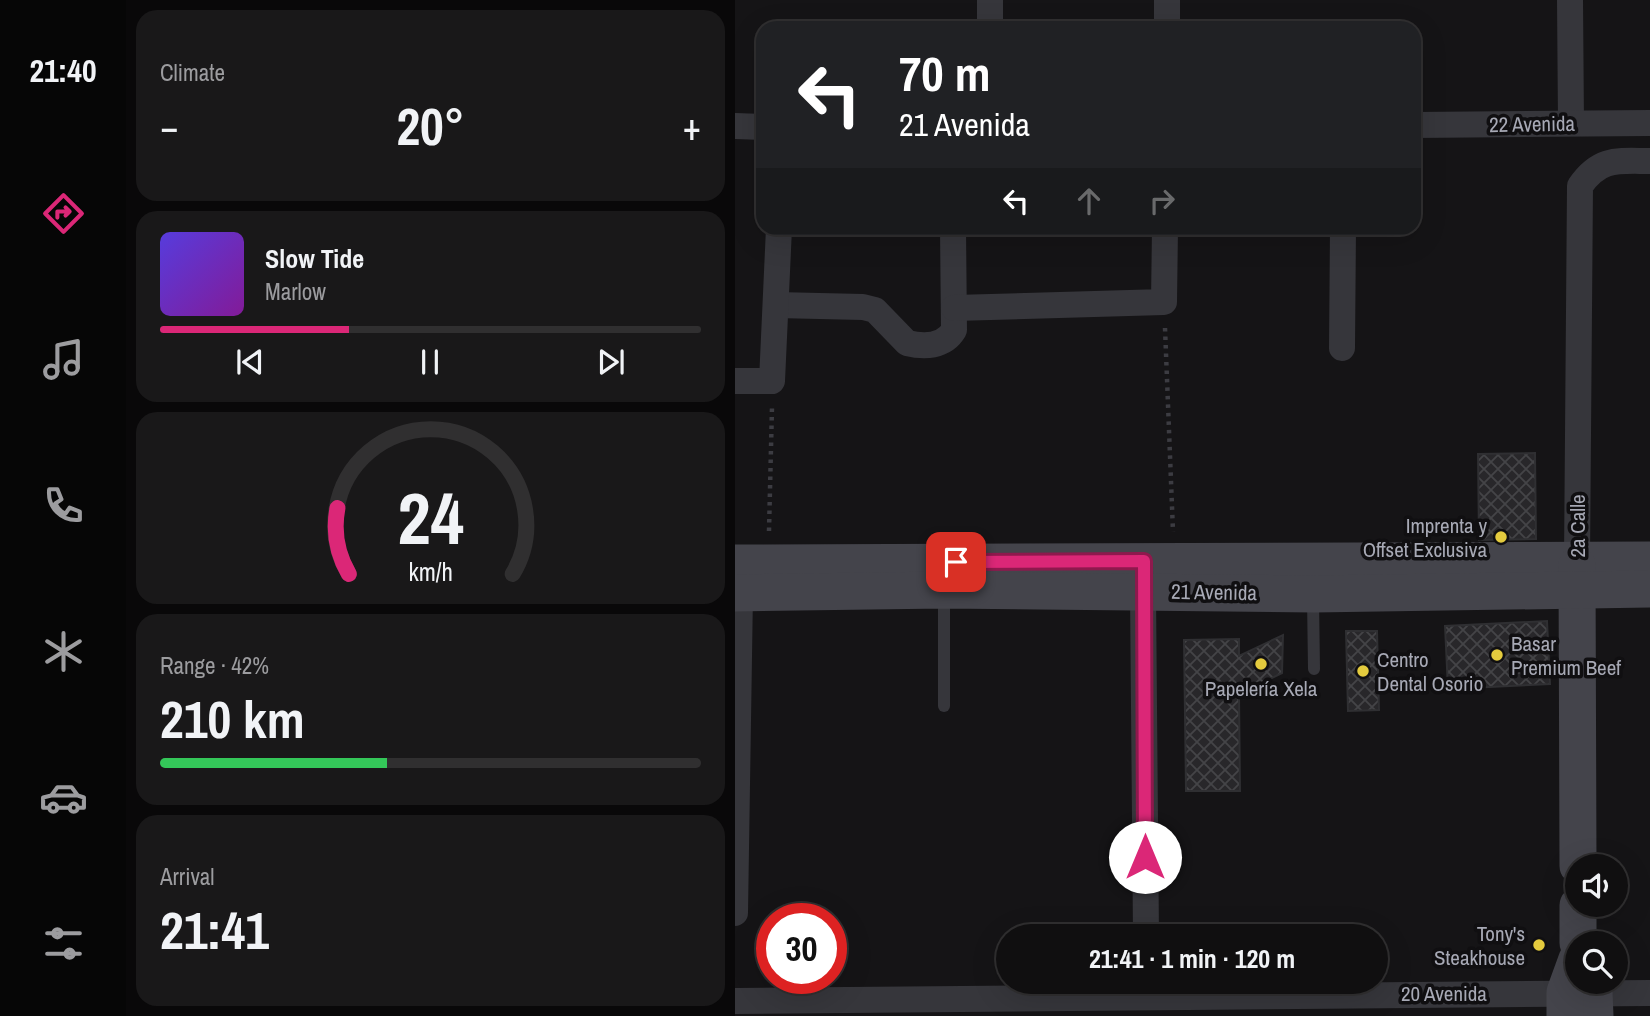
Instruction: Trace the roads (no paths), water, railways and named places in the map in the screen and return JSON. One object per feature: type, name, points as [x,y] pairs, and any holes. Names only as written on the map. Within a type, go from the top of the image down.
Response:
[{"type":"street","points":[[990,0],[990,21]]},
{"type":"street","points":[[1167,0],[1167,21]]},
{"type":"street","points":[[1570,0],[1571,123]]},
{"type":"street","name":"22 Avenida","points":[[1421,125],[1650,123]]},
{"type":"street","points":[[735,126],[756,127]]},
{"type":"street","name":"2a Calle","points":[[1578,854],[1580,186],[1591,171],[1603,164],[1650,161]]},
{"type":"street","points":[[735,381],[772,382],[779,235]]},
{"type":"street","points":[[776,305],[863,307],[875,310],[907,343],[940,344],[949,339],[954,330],[953,235]]},
{"type":"street","points":[[954,308],[1164,302],[1165,235]]},
{"type":"street","points":[[1342,348],[1343,235]]},
{"type":"street","name":"21 Avenida","points":[[745,578],[944,590],[1154,571],[1314,594],[1577,575],[1650,560]]},
{"type":"street","points":[[1146,924],[1154,571]]},
{"type":"street","name":"21 Avenida","points":[[745,578],[1154,571],[1577,575],[1650,589]]},
{"type":"street","points":[[735,912],[745,578]]},
{"type":"street","name":"20 Avenida","points":[[735,1001],[1565,993]]},
{"type":"street","name":"20 Avenida","points":[[1628,993],[1650,993]]},
{"type":"lane","points":[[944,590],[944,706]]},
{"type":"lane","points":[[1314,594],[1314,669]]},
{"type":"place","name":"Imprenta y Offset Exclusiva","points":[[1501,537]]},
{"type":"place","name":"Basar Premium Beef","points":[[1497,655]]},
{"type":"place","name":"Papelería Xela","points":[[1261,664]]},
{"type":"place","name":"Centro Dental Osorio","points":[[1363,671]]},
{"type":"place","name":"Tony's Steakhouse","points":[[1539,945]]}]
